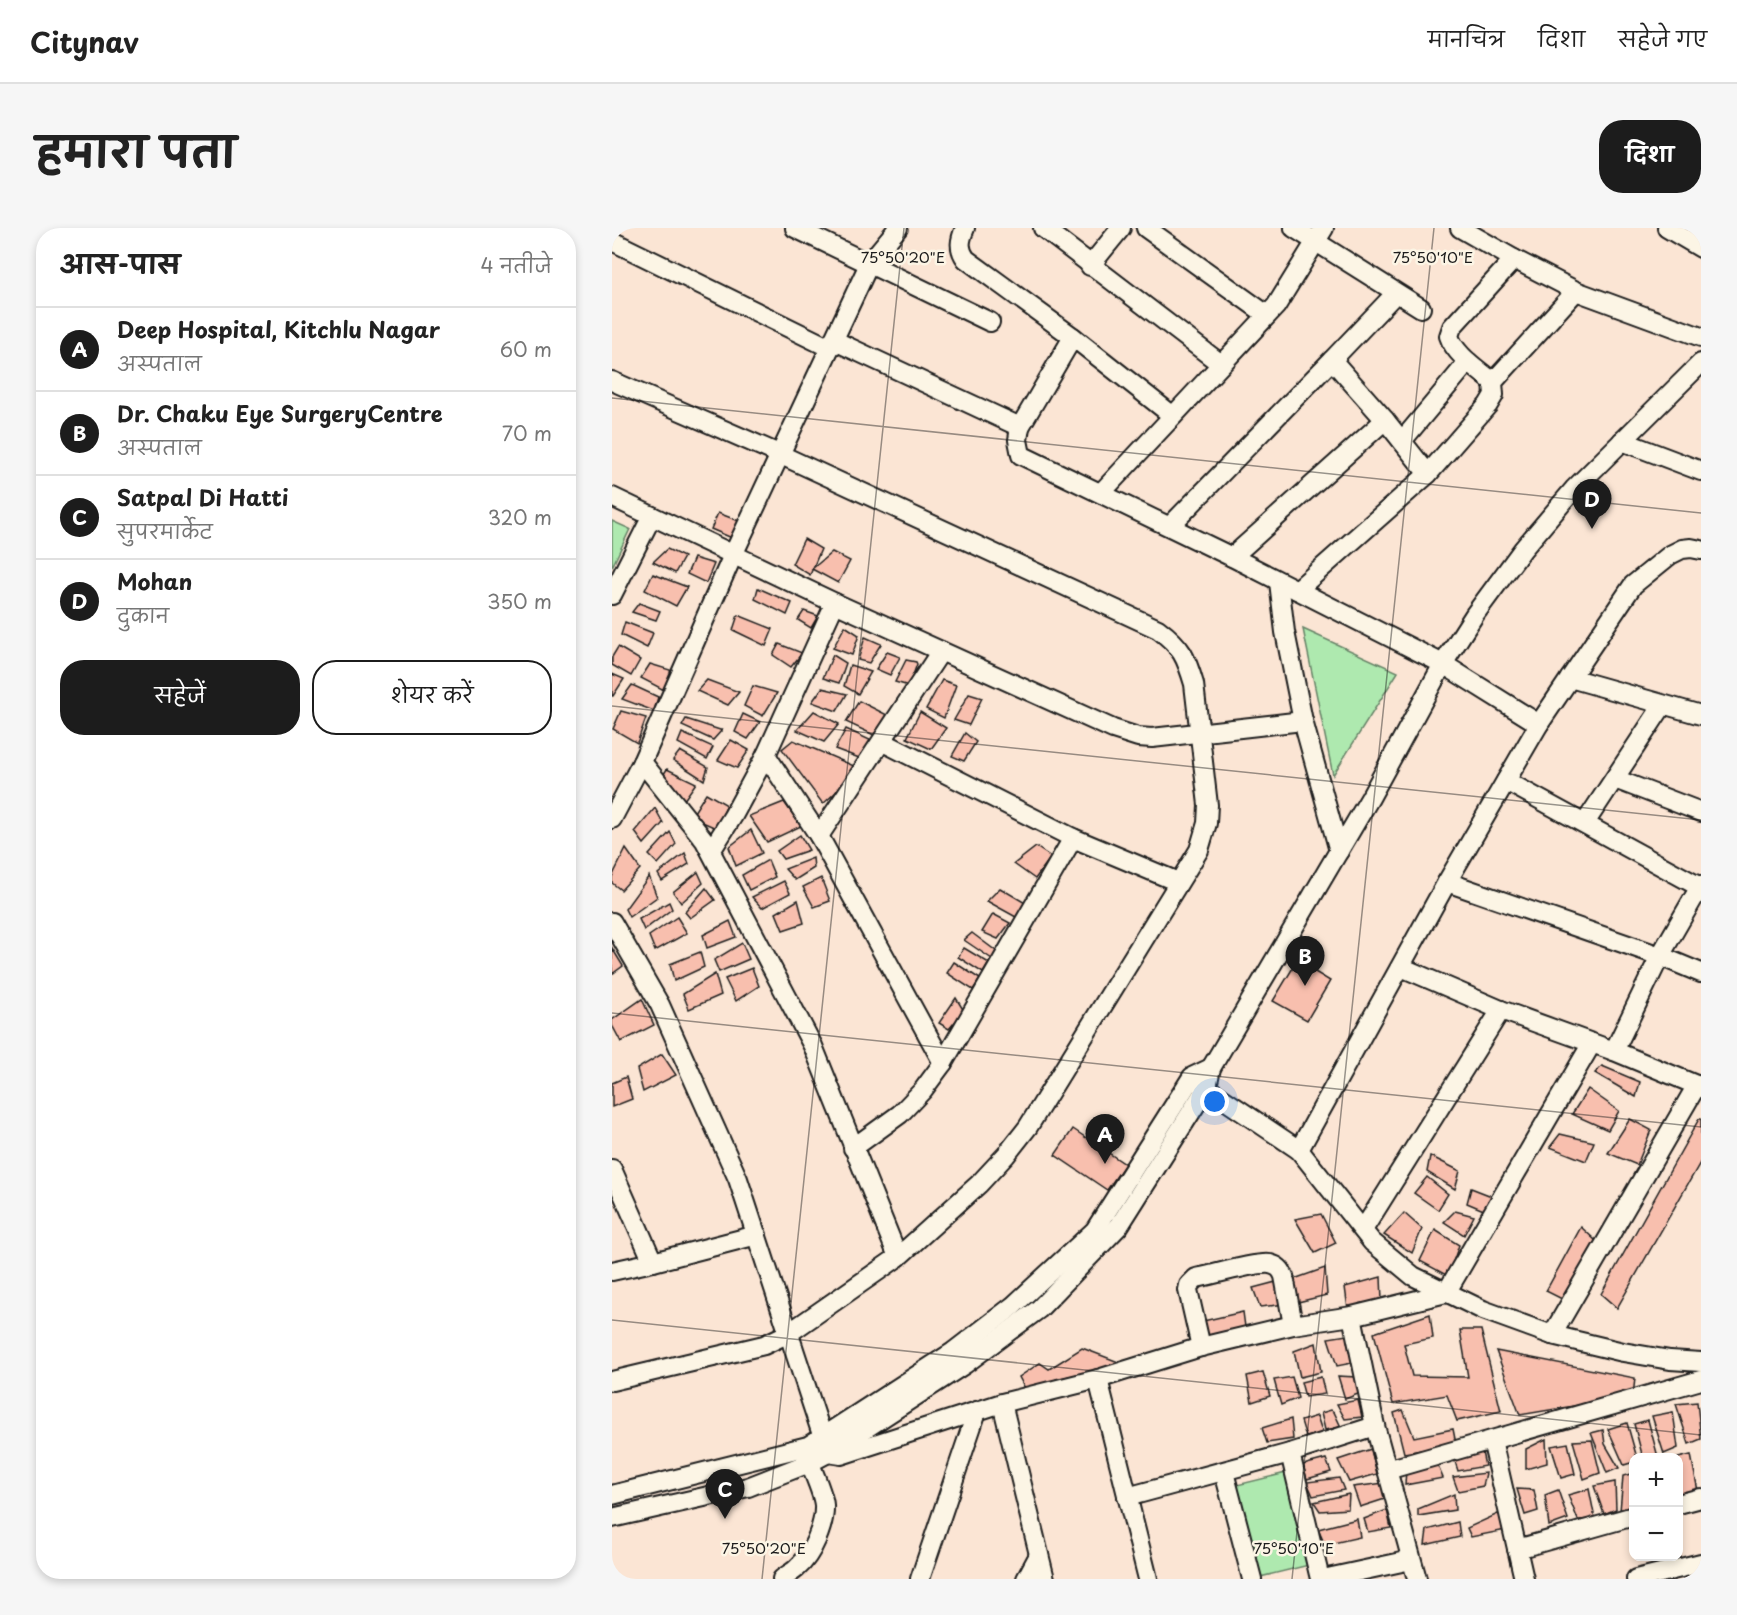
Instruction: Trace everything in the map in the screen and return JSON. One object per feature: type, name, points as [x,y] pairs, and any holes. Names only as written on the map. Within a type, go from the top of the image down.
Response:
[{"type":"street","points":[[795,228],[870,262],[990,322]]},
{"type":"street","points":[[612,819],[642,762],[779,454],[870,262],[898,228]]},
{"type":"street","points":[[965,228],[960,246],[961,253],[966,259],[1073,337],[1173,416]]},
{"type":"street","points":[[1043,228],[1221,364]]},
{"type":"street","points":[[1090,266],[1121,228]]},
{"type":"street","points":[[1146,228],[1268,315]]},
{"type":"street","points":[[1294,228],[1320,236],[1396,293],[1420,308]]},
{"type":"street","points":[[1460,228],[1576,291],[1701,337]]},
{"type":"street","points":[[1667,228],[1701,248]]},
{"type":"street","points":[[1101,493],[1276,306],[1320,236]]},
{"type":"street","points":[[612,241],[831,344],[1020,427]]},
{"type":"street","points":[[1493,382],[1468,362],[1449,336],[1452,327],[1514,259]]},
{"type":"street","points":[[1297,590],[1428,474],[1488,405],[1494,395],[1493,382],[1576,291]]},
{"type":"street","points":[[1170,526],[1396,293]]},
{"type":"street","points":[[1073,337],[1020,427],[1018,440],[1021,455],[1170,526],[1443,664],[1539,724]]},
{"type":"street","points":[[1332,360],[1385,420],[1428,474]]},
{"type":"street","points":[[1402,441],[1468,362]]},
{"type":"street","points":[[612,1518],[748,1487],[824,1446],[1005,1313],[1095,1230],[1211,1068],[1370,798],[1443,664],[1475,614],[1523,549],[1574,489],[1701,363]]},
{"type":"street","points":[[612,381],[779,454],[1158,629],[1179,646],[1194,684],[1208,805],[1207,823],[1198,850],[1028,1127],[979,1184],[898,1257],[789,1333],[764,1345],[612,1381]]},
{"type":"street","points":[[1232,557],[1385,420]]},
{"type":"street","points":[[1622,441],[1701,471]]},
{"type":"street","points":[[612,497],[835,603],[1113,729],[1138,737],[1152,738],[1303,721]]},
{"type":"street","points":[[612,595],[652,516]]},
{"type":"street","points":[[1299,1150],[1447,882],[1539,724],[1633,585],[1670,555],[1682,549],[1701,550]]},
{"type":"street","points":[[1279,582],[1285,632],[1303,721],[1339,851]]},
{"type":"street","points":[[711,851],[766,755],[835,603]]},
{"type":"street","points":[[819,836],[941,651]]},
{"type":"street","points":[[1570,678],[1701,715]]},
{"type":"street","points":[[1585,822],[1663,705]]},
{"type":"street","points":[[883,742],[1073,838],[1178,882]]},
{"type":"street","points":[[766,755],[819,836],[943,1063]]},
{"type":"street","points":[[642,762],[705,841],[813,1046],[898,1257]]},
{"type":"street","points":[[1615,779],[1701,812]]},
{"type":"street","points":[[1506,781],[1700,886],[1659,956],[1614,1051]]},
{"type":"street","points":[[853,1148],[900,1114],[923,1090],[943,1063],[1073,838]]},
{"type":"street","points":[[1447,882],[1659,956],[1701,973]]},
{"type":"street","points":[[612,922],[660,1005],[738,1179],[824,1446],[841,1455],[1002,1403],[1098,1379],[1201,1347],[1293,1325],[1352,1316],[1446,1293],[1592,1043]]},
{"type":"street","points":[[1401,967],[1501,1010],[1614,1051],[1699,1086],[1552,1335]]},
{"type":"street","points":[[1363,1230],[1501,1010]]},
{"type":"street","points":[[1199,1082],[1299,1150],[1372,1242],[1406,1271],[1484,1310],[1552,1335],[1623,1352],[1670,1360],[1701,1362]]},
{"type":"street","points":[[612,1169],[653,1262]]},
{"type":"street","points":[[612,1271],[757,1235]]},
{"type":"street","points":[[1201,1347],[1188,1290],[1189,1285],[1196,1278],[1263,1264],[1276,1266],[1281,1269],[1284,1276],[1293,1325]]},
{"type":"street","points":[[1352,1316],[1375,1426],[1418,1579]]},
{"type":"street","points":[[1098,1379],[1148,1579]]},
{"type":"street","points":[[1387,1470],[1701,1380]]},
{"type":"street","points":[[1002,1403],[1045,1579]]},
{"type":"street","points":[[920,1579],[977,1412]]},
{"type":"street","points":[[1127,1497],[1224,1472],[1375,1426]]},
{"type":"street","points":[[1491,1440],[1524,1579]]},
{"type":"street","points":[[1290,1453],[1322,1579],[1411,1560]]},
{"type":"street","points":[[612,1495],[807,1455]]},
{"type":"street","points":[[782,1579],[798,1568],[811,1549],[821,1525],[824,1504],[807,1455]]},
{"type":"street","points":[[1224,1472],[1252,1579]]},
{"type":"street","points":[[1683,1503],[1701,1498]]},
{"type":"street","points":[[1516,1549],[1629,1517]]},
{"type":"street","points":[[1026,1579],[1038,1555]]},
{"type":"street","points":[[1636,1579],[1701,1563]]},
{"type":"green space","points":[[612,521],[630,529],[612,567]]},
{"type":"green space","points":[[1303,629],[1398,672],[1333,775]]},
{"type":"green space","points":[[1286,1473],[1309,1565],[1256,1578],[1233,1486]]},
{"type":"building","points":[[718,513],[739,521],[732,538],[711,529]]},
{"type":"building","points":[[804,539],[821,549],[810,575],[792,564]]},
{"type":"building","points":[[667,549],[684,557],[675,573],[653,562]]},
{"type":"building","points":[[832,552],[850,561],[838,583],[812,569]]},
{"type":"building","points":[[694,558],[714,564],[706,583],[687,574]]},
{"type":"building","points":[[653,574],[687,587],[676,606],[645,590]]},
{"type":"building","points":[[758,588],[792,603],[787,615],[755,599]]},
{"type":"building","points":[[639,603],[660,611],[656,620],[632,612]]},
{"type":"building","points":[[804,611],[818,616],[811,628],[798,620]]},
{"type":"building","points":[[738,615],[773,629],[766,646],[733,630]]},
{"type":"building","points":[[625,622],[653,633],[647,648],[621,635]]},
{"type":"building","points":[[845,626],[859,635],[852,655],[833,648]]},
{"type":"building","points":[[865,637],[881,644],[869,663],[858,660]]},
{"type":"building","points":[[779,644],[802,653],[791,667],[773,655]]},
{"type":"building","points":[[618,647],[640,660],[631,676],[612,665],[612,657]]},
{"type":"building","points":[[887,652],[900,657],[890,675],[876,669]]},
{"type":"building","points":[[833,655],[846,663],[839,683],[823,678]]},
{"type":"building","points":[[906,660],[917,664],[909,686],[895,682]]},
{"type":"building","points":[[650,664],[670,670],[671,673],[664,690],[641,678]]},
{"type":"building","points":[[850,665],[871,672],[858,694],[844,686]]},
{"type":"building","points":[[612,674],[624,679],[613,696],[612,696]]},
{"type":"building","points":[[707,680],[739,692],[728,705],[697,691]]},
{"type":"building","points":[[942,680],[956,685],[944,718],[926,709]]},
{"type":"building","points":[[632,685],[658,697],[654,711],[622,699]]},
{"type":"building","points":[[753,686],[777,693],[763,716],[744,706]]},
{"type":"building","points":[[822,688],[847,694],[837,711],[812,702]]},
{"type":"building","points":[[969,694],[982,698],[969,725],[954,720]]},
{"type":"building","points":[[859,701],[891,717],[876,736],[846,722]]},
{"type":"building","points":[[621,711],[646,718],[637,743],[613,729]]},
{"type":"building","points":[[814,711],[839,724],[824,742],[797,730]]},
{"type":"building","points":[[920,712],[946,728],[931,749],[907,738]]},
{"type":"building","points":[[743,714],[760,722],[748,739],[735,732]]},
{"type":"building","points":[[686,719],[722,730],[713,740],[682,726]]},
{"type":"building","points":[[846,729],[872,741],[862,759],[835,749]]},
{"type":"building","points":[[682,733],[713,747],[707,759],[678,743]]},
{"type":"building","points":[[965,733],[976,742],[964,761],[952,756]]},
{"type":"building","points":[[731,740],[749,750],[737,768],[718,760]]},
{"type":"building","points":[[793,740],[861,769],[823,804],[782,749]]},
{"type":"building","points":[[680,751],[708,767],[704,780],[673,760]]},
{"type":"building","points":[[667,769],[696,783],[684,800],[662,777]]},
{"type":"building","points":[[706,793],[727,805],[716,828],[691,817]]},
{"type":"building","points":[[784,802],[801,826],[767,842],[749,816]]},
{"type":"building","points":[[655,808],[663,823],[644,844],[635,832]]},
{"type":"building","points":[[751,830],[762,853],[736,866],[729,847]]},
{"type":"building","points":[[670,832],[676,844],[658,864],[649,855]]},
{"type":"building","points":[[800,835],[809,850],[783,859],[777,851]]},
{"type":"building","points":[[1036,847],[1051,857],[1035,879],[1014,864]]},
{"type":"building","points":[[626,849],[640,869],[621,890],[612,883],[612,877]]},
{"type":"building","points":[[685,853],[689,864],[662,881],[658,874]]},
{"type":"building","points":[[813,858],[814,868],[795,880],[785,869]]},
{"type":"building","points":[[768,860],[775,877],[749,890],[742,875]]},
{"type":"building","points":[[698,872],[703,883],[681,903],[673,892]]},
{"type":"building","points":[[649,876],[657,897],[629,917],[625,909]]},
{"type":"building","points":[[821,878],[830,901],[814,907],[803,887]]},
{"type":"building","points":[[784,881],[790,893],[762,908],[752,897]]},
{"type":"building","points":[[706,888],[715,900],[690,918],[685,912]]},
{"type":"building","points":[[1000,888],[1027,904],[1016,917],[987,901]]},
{"type":"building","points":[[798,900],[804,923],[783,930],[776,913]]},
{"type":"building","points":[[669,902],[672,909],[644,930],[639,919]]},
{"type":"building","points":[[993,914],[1010,923],[998,939],[982,932]]},
{"type":"building","points":[[677,917],[687,933],[655,951],[649,936]]},
{"type":"building","points":[[730,921],[736,937],[707,948],[703,935]]},
{"type":"building","points":[[972,933],[996,951],[992,959],[964,940]]},
{"type":"building","points":[[742,943],[749,959],[719,972],[714,960]]},
{"type":"building","points":[[612,948],[623,966],[612,974]]},
{"type":"building","points":[[964,948],[989,963],[983,973],[958,957]]},
{"type":"building","points":[[700,952],[704,967],[674,981],[670,964]]},
{"type":"building","points":[[1297,961],[1330,981],[1307,1020],[1273,1001]]},
{"type":"building","points":[[954,962],[980,979],[973,990],[947,973]]},
{"type":"building","points":[[752,968],[759,986],[736,1001],[725,979]]},
{"type":"building","points":[[715,974],[721,995],[689,1009],[683,994]]},
{"type":"building","points":[[956,998],[964,1011],[949,1029],[939,1023]]},
{"type":"building","points":[[642,999],[654,1025],[621,1042],[612,1025],[612,1020]]},
{"type":"building","points":[[662,1054],[676,1075],[643,1092],[637,1069]]},
{"type":"building","points":[[1602,1066],[1640,1082],[1636,1097],[1595,1073]]},
{"type":"building","points":[[626,1077],[632,1099],[612,1107],[612,1083]]},
{"type":"building","points":[[1588,1089],[1619,1111],[1608,1130],[1572,1114]]},
{"type":"building","points":[[1630,1119],[1651,1130],[1637,1165],[1608,1153]]},
{"type":"building","points":[[1701,1119],[1701,1161],[1617,1308],[1601,1294]]},
{"type":"building","points":[[1073,1129],[1125,1164],[1107,1190],[1055,1155]]},
{"type":"building","points":[[1560,1134],[1594,1142],[1586,1161],[1550,1147]]},
{"type":"building","points":[[1430,1156],[1460,1171],[1455,1189],[1427,1172]]},
{"type":"building","points":[[1427,1177],[1448,1194],[1438,1210],[1414,1193]]},
{"type":"building","points":[[1471,1188],[1494,1197],[1486,1211],[1467,1203]]},
{"type":"building","points":[[1455,1211],[1474,1216],[1464,1235],[1444,1222]]},
{"type":"building","points":[[1404,1213],[1422,1229],[1412,1253],[1384,1235]]},
{"type":"building","points":[[1321,1214],[1336,1243],[1315,1253],[1295,1219]]},
{"type":"building","points":[[1581,1227],[1596,1241],[1562,1299],[1546,1291]]},
{"type":"building","points":[[1435,1230],[1459,1245],[1448,1276],[1420,1261]]},
{"type":"building","points":[[1325,1268],[1327,1295],[1298,1302],[1294,1279]]},
{"type":"building","points":[[1381,1277],[1382,1301],[1348,1309],[1345,1287]]},
{"type":"building","points":[[1276,1282],[1285,1304],[1260,1307],[1253,1288]]},
{"type":"building","points":[[1243,1312],[1245,1327],[1208,1337],[1203,1321]]},
{"type":"building","points":[[1430,1314],[1433,1338],[1404,1344],[1412,1376],[1468,1377],[1460,1330],[1481,1330],[1501,1411],[1457,1421],[1447,1395],[1393,1404],[1374,1333]]},
{"type":"building","points":[[1347,1335],[1357,1362],[1337,1366],[1328,1338]]},
{"type":"building","points":[[1316,1343],[1321,1372],[1300,1377],[1294,1351]]},
{"type":"building","points":[[1082,1348],[1129,1366],[1100,1372],[1096,1370],[1056,1379],[1057,1383],[1027,1392],[1019,1377],[1040,1363],[1049,1369]]},
{"type":"building","points":[[1496,1351],[1635,1378],[1633,1396],[1520,1415]]},
{"type":"building","points":[[1263,1372],[1270,1396],[1252,1402],[1247,1376]]},
{"type":"building","points":[[1338,1376],[1356,1377],[1358,1394],[1345,1399]]},
{"type":"building","points":[[1292,1377],[1298,1398],[1281,1405],[1274,1380]]},
{"type":"building","points":[[1321,1377],[1325,1394],[1305,1397],[1301,1382]]},
{"type":"building","points":[[1358,1400],[1362,1417],[1345,1419],[1337,1404]]},
{"type":"building","points":[[1697,1402],[1701,1439],[1689,1444],[1676,1404]]},
{"type":"building","points":[[1331,1410],[1341,1427],[1325,1430],[1321,1413]]},
{"type":"building","points":[[1403,1410],[1414,1437],[1453,1429],[1456,1444],[1404,1453],[1394,1413]]},
{"type":"building","points":[[1673,1412],[1678,1448],[1664,1453],[1652,1416]]},
{"type":"building","points":[[1317,1416],[1323,1434],[1306,1437],[1301,1421]]},
{"type":"building","points":[[1291,1419],[1293,1439],[1267,1443],[1262,1428]]},
{"type":"building","points":[[1648,1420],[1657,1453],[1642,1453],[1634,1424]]},
{"type":"building","points":[[1627,1423],[1636,1453],[1629,1453],[1629,1464],[1624,1465],[1608,1429]]},
{"type":"building","points":[[1603,1430],[1605,1444],[1619,1468],[1607,1473],[1591,1433]]},
{"type":"building","points":[[1546,1439],[1547,1463],[1526,1469],[1526,1449]]},
{"type":"building","points":[[1592,1440],[1600,1473],[1584,1479],[1573,1441]]},
{"type":"building","points":[[1568,1443],[1575,1474],[1561,1478],[1551,1446]]},
{"type":"building","points":[[1371,1449],[1377,1474],[1349,1482],[1338,1460]]},
{"type":"building","points":[[1482,1452],[1485,1466],[1458,1471],[1453,1455]]},
{"type":"building","points":[[1691,1455],[1698,1491],[1683,1495],[1683,1457]]},
{"type":"building","points":[[1326,1459],[1331,1472],[1307,1479],[1303,1465]]},
{"type":"building","points":[[1437,1464],[1443,1478],[1405,1485],[1406,1469]]},
{"type":"building","points":[[1486,1473],[1483,1486],[1458,1491],[1453,1477]]},
{"type":"building","points":[[1629,1474],[1629,1510],[1620,1511],[1623,1476]]},
{"type":"building","points":[[1339,1478],[1344,1490],[1313,1496],[1307,1482]]},
{"type":"building","points":[[1615,1482],[1616,1509],[1604,1514],[1594,1486]]},
{"type":"building","points":[[1384,1483],[1391,1497],[1360,1507],[1353,1487]]},
{"type":"building","points":[[1517,1489],[1534,1490],[1538,1511],[1525,1515]]},
{"type":"building","points":[[1589,1489],[1595,1519],[1578,1520],[1568,1495]]},
{"type":"building","points":[[1558,1490],[1568,1519],[1549,1526],[1545,1495]]},
{"type":"building","points":[[1349,1494],[1348,1509],[1320,1511],[1314,1502]]},
{"type":"building","points":[[1454,1494],[1455,1510],[1418,1516],[1418,1509]]},
{"type":"building","points":[[1387,1510],[1391,1528],[1368,1532],[1364,1519]]},
{"type":"building","points":[[1500,1513],[1506,1530],[1471,1537],[1467,1528]]},
{"type":"building","points":[[1357,1519],[1360,1537],[1325,1545],[1318,1529]]},
{"type":"building","points":[[1458,1522],[1460,1537],[1425,1545],[1427,1530]]},
{"type":"place","name":"Mohan","points":[[1592,529]]},
{"type":"place","name":"Dr. Chaku Eye SurgeryCentre","points":[[1305,986]]},
{"type":"place","name":"Deep Hospital, Kitchlu Nagar","points":[[1105,1164]]},
{"type":"place","name":"Satpal Di Hatti","points":[[725,1519]]}]
